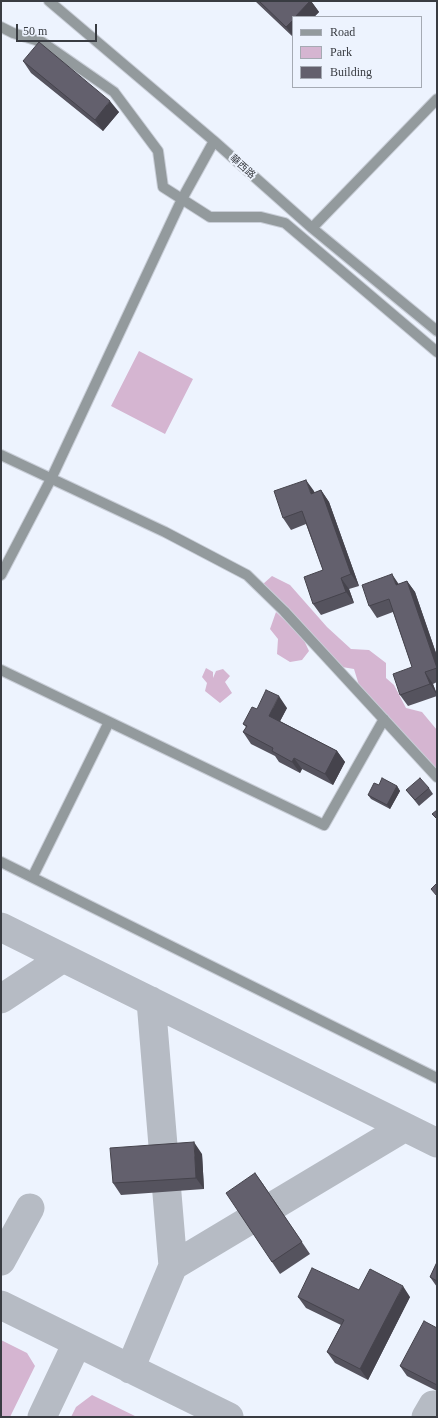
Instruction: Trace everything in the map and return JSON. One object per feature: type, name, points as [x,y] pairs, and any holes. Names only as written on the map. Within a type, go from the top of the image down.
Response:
[{"type":"street","name":"華西路","points":[[49,1],[214,141],[312,228],[437,331]]},
{"type":"street","points":[[1,27],[42,42],[114,92],[158,151],[163,187],[210,217],[261,217],[285,223],[437,352]]},
{"type":"street","points":[[312,228],[437,99]]},
{"type":"street","points":[[1,575],[52,479],[182,199],[214,141]]},
{"type":"street","points":[[1,454],[165,532],[247,575],[284,611],[437,777]]},
{"type":"street","points":[[1,670],[324,825],[384,719]]},
{"type":"street","points":[[33,876],[108,722]]},
{"type":"street","points":[[1,862],[33,876],[437,1078]]},
{"type":"green space","points":[[139,351],[193,379],[165,434],[111,406]]},
{"type":"green space","points":[[272,576],[290,585],[327,627],[351,649],[369,650],[386,663],[386,678],[394,685],[406,708],[422,712],[437,730],[437,775],[362,695],[354,669],[336,666],[263,584]]},
{"type":"green space","points":[[276,612],[302,636],[309,651],[302,660],[290,662],[277,654],[278,639],[270,629]]},
{"type":"green space","points":[[206,668],[213,672],[213,678],[216,671],[223,669],[230,676],[225,682],[232,693],[220,703],[205,691],[207,683],[202,677]]},
{"type":"green space","points":[[1,1340],[27,1353],[35,1366],[10,1417],[1,1417]]},
{"type":"green space","points":[[92,1395],[137,1417],[71,1417],[76,1407]]},
{"type":"building","points":[[259,1],[310,1],[296,16],[292,16],[292,21],[286,27]]},
{"type":"building","points":[[39,42],[110,101],[95,120],[23,61]]},
{"type":"building","points":[[306,480],[311,494],[321,490],[351,574],[341,578],[346,592],[313,604],[304,577],[323,570],[302,511],[283,518],[274,491]]},
{"type":"building","points":[[392,574],[396,585],[407,581],[437,668],[425,672],[430,684],[400,695],[393,674],[412,667],[389,599],[369,606],[362,585]]},
{"type":"building","points":[[266,690],[279,696],[269,716],[337,751],[325,774],[294,758],[292,762],[272,751],[273,748],[243,732],[247,726],[243,724],[252,707],[257,709]]},
{"type":"building","points":[[382,778],[397,786],[387,805],[368,795],[374,783],[379,785]]},
{"type":"building","points":[[420,778],[429,788],[415,800],[406,790]]},
{"type":"building","points":[[437,810],[437,819],[432,814]]},
{"type":"building","points":[[437,883],[437,896],[431,889]]},
{"type":"building","points":[[194,1142],[196,1178],[113,1183],[110,1148]]},
{"type":"building","points":[[255,1173],[302,1242],[272,1262],[226,1193]]},
{"type":"building","points":[[437,1262],[437,1281],[430,1277]]},
{"type":"building","points":[[312,1268],[359,1290],[370,1269],[403,1286],[360,1369],[327,1352],[344,1320],[298,1297]]},
{"type":"building","points":[[424,1321],[437,1328],[437,1385],[400,1366]]},
{"type":"taxiway","points":[[1,927],[437,1143]]},
{"type":"taxiway","points":[[1,999],[63,958]]},
{"type":"taxiway","points":[[151,1001],[173,1266],[405,1127]]},
{"type":"taxiway","points":[[1,1261],[30,1208]]},
{"type":"taxiway","points":[[130,1369],[173,1266]]},
{"type":"taxiway","points":[[1,1305],[229,1417]]},
{"type":"taxiway","points":[[42,1417],[77,1343]]},
{"type":"taxiway","points":[[426,1417],[433,1405]]}]
